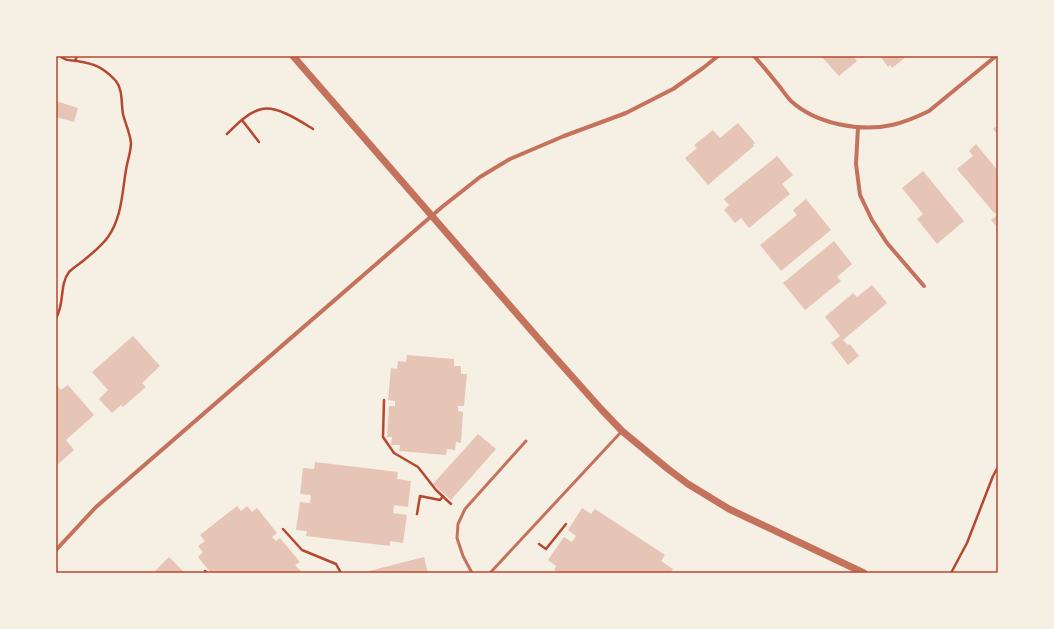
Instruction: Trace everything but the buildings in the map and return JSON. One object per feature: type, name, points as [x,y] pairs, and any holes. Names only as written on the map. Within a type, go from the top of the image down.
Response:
[{"type":"street","points":[[293,56],[549,351],[622,431],[688,484],[729,509],[864,573]]},
{"type":"street","points":[[56,550],[96,507],[442,207],[474,181],[510,159],[564,136],[626,113],[673,89],[718,56]]},
{"type":"street","points":[[754,56],[791,101],[809,113],[828,121],[858,127],[890,126],[920,116],[929,111],[996,56]]},
{"type":"street","points":[[858,127],[856,164],[860,195],[872,220],[887,243],[924,286]]},
{"type":"lane","points":[[490,573],[622,431]]},
{"type":"lane","points":[[472,573],[463,556],[457,538],[458,524],[465,509],[526,441]]},
{"type":"path","points":[[56,318],[60,312],[65,278],[69,271],[108,238],[117,220],[121,207],[131,143],[123,114],[120,87],[117,82],[100,67],[75,61],[68,61],[60,56]]},
{"type":"path","points":[[75,61],[77,56]]},
{"type":"path","points":[[226,134],[242,120],[262,109],[275,110],[290,116],[313,129]]},
{"type":"path","points":[[242,120],[259,142]]},
{"type":"path","points":[[384,400],[383,437],[394,452],[418,467],[436,490],[451,504]]},
{"type":"path","points":[[951,573],[967,543],[993,476],[998,467]]},
{"type":"path","points":[[993,476],[998,478]]},
{"type":"path","points":[[417,514],[420,496],[440,500],[443,496]]},
{"type":"path","points":[[539,544],[546,549],[566,524]]},
{"type":"path","points":[[283,529],[302,550],[336,564],[341,573]]}]
